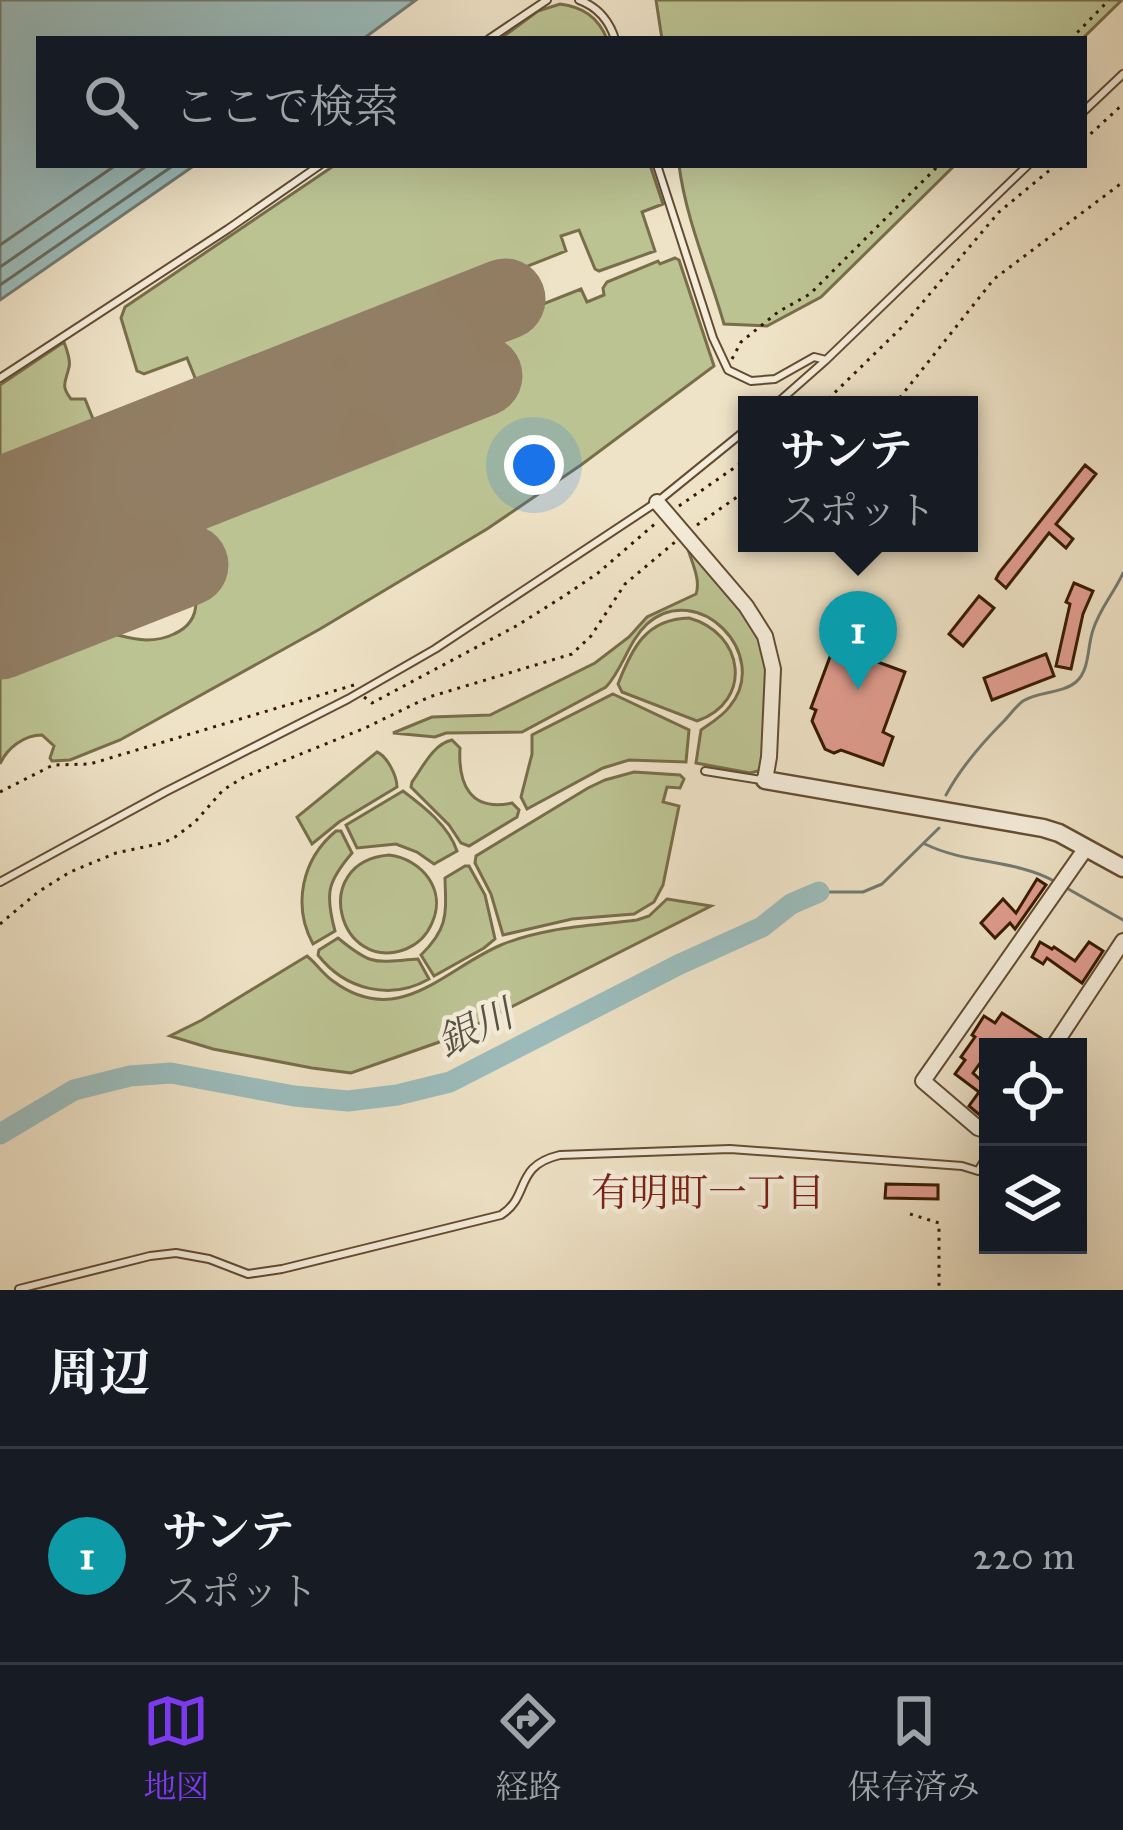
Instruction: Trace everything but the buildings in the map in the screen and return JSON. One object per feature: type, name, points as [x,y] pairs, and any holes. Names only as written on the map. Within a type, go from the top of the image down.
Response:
[{"type":"street","points":[[662,508],[746,606],[770,648],[773,669],[765,780],[1043,828],[1123,868]]},
{"type":"street","points":[[979,1128],[923,1082],[1086,848]]},
{"type":"street","points":[[1059,1038],[1123,941]]},
{"type":"lane","points":[[493,36],[547,0]]},
{"type":"lane","points":[[579,0],[605,18],[614,36]]},
{"type":"lane","points":[[1087,108],[1123,74]]},
{"type":"lane","points":[[0,378],[316,168]]},
{"type":"lane","points":[[658,168],[713,338],[728,370],[759,382],[786,374],[814,357],[826,360]]},
{"type":"lane","points":[[786,396],[1025,168]]},
{"type":"lane","points":[[0,882],[361,692],[455,637],[662,508],[738,437]]},
{"type":"lane","points":[[705,771],[765,780]]},
{"type":"lane","points":[[19,1289],[176,1253],[248,1274],[437,1232],[510,1210],[533,1166],[560,1155],[730,1149],[979,1169]]},
{"type":"path","points":[[1074,36],[1109,0]]},
{"type":"path","points":[[1087,137],[1123,104]]},
{"type":"path","points":[[728,370],[741,341],[811,294],[936,168]]},
{"type":"path","points":[[831,396],[901,328],[999,212],[1052,168]]},
{"type":"path","points":[[901,396],[994,279],[1123,182]]},
{"type":"path","points":[[0,791],[52,765],[89,764],[351,685],[372,704],[518,625],[598,573],[662,508],[738,464]]},
{"type":"path","points":[[0,924],[70,872],[116,853],[176,837],[223,790],[244,777],[429,697],[572,654],[591,636],[626,584],[738,495]]},
{"type":"path","points":[[910,1214],[939,1222],[939,1290]]},
{"type":"green space","points":[[656,0],[1122,0],[1085,36],[662,36]]},
{"type":"green space","points":[[560,4],[576,8],[589,14],[605,36],[504,36],[538,11]]},
{"type":"green space","points":[[331,168],[651,168],[663,204],[642,212],[655,251],[599,271],[579,230],[561,236],[566,251],[202,395],[187,358],[144,374],[137,371],[121,318],[125,307]]},
{"type":"green space","points":[[679,168],[952,168],[821,297],[767,326],[724,324]]},
{"type":"green space","points":[[675,258],[714,366],[487,529],[320,629],[120,740],[70,760],[52,761],[54,746],[42,735],[29,737],[0,764],[0,665],[80,633],[146,640],[168,637],[192,618],[196,597],[180,551],[0,623],[0,519],[48,500],[85,493],[218,440],[217,433],[581,289],[587,302],[604,295],[607,282]]},
{"type":"green space","points":[[513,278],[531,286],[523,305],[214,428],[204,400]]},
{"type":"green space","points":[[64,342],[69,361],[66,390],[71,399],[85,399],[97,429],[0,475],[0,385]]},
{"type":"green space","points":[[104,447],[110,463],[0,514],[0,480]]},
{"type":"green space","points":[[688,549],[752,624],[759,640],[766,693],[758,771],[696,763],[701,730],[730,706],[741,686],[742,665],[723,629],[706,616],[687,611],[667,612],[647,624],[606,687],[522,732],[435,737],[393,733],[432,717],[490,715],[595,663],[647,617],[696,594],[697,577]]},
{"type":"green space","points":[[689,618],[721,638],[735,668],[728,699],[697,721],[622,692],[618,684],[629,659],[651,630]]},
{"type":"green space","points":[[613,694],[689,730],[686,762],[629,760],[603,768],[527,809],[521,797],[532,735]]},
{"type":"green space","points":[[452,740],[460,748],[461,773],[470,792],[486,803],[512,803],[519,810],[517,817],[469,846],[461,843],[411,787],[434,751]]},
{"type":"green space","points":[[377,752],[391,767],[397,787],[312,844],[297,817]]},
{"type":"green space","points":[[634,772],[684,779],[680,788],[667,787],[663,802],[679,806],[663,885],[654,902],[634,914],[572,919],[503,935],[476,856],[588,788]]},
{"type":"green space","points":[[403,791],[442,825],[457,851],[434,864],[396,844],[357,848],[346,825]]},
{"type":"green space","points":[[341,831],[352,853],[330,889],[335,931],[313,944],[303,914],[304,883],[315,855]]},
{"type":"green space","points":[[389,855],[412,863],[428,878],[436,911],[418,942],[383,953],[364,946],[350,933],[341,895],[348,876],[364,862]]},
{"type":"green space","points":[[465,866],[485,895],[495,939],[434,976],[421,955],[444,919],[445,878]]},
{"type":"green space","points":[[667,899],[711,906],[448,1039],[351,1073],[213,1049],[170,1036],[307,956],[333,981],[357,995],[400,997],[517,939],[637,920],[649,916]]},
{"type":"green space","points":[[338,938],[375,960],[418,959],[429,979],[399,989],[355,984],[318,955]]},
{"type":"water","points":[[0,0],[416,0],[367,36],[36,36],[36,168],[191,168],[0,300]]},
{"type":"waterway","name":"銀川","points":[[946,795],[972,756],[1020,703],[1064,689],[1081,677],[1096,622],[1123,573]]},
{"type":"waterway","name":"銀川","points":[[819,892],[863,892],[882,884],[939,828]]},
{"type":"waterway","points":[[925,844],[1054,881]]},
{"type":"waterway","points":[[1063,886],[1123,920]]},
{"type":"waterway","name":"銀川","points":[[0,1134],[74,1090],[130,1076],[171,1073],[348,1101],[450,1082],[762,927],[791,904],[819,892]]},
{"type":"runway","points":[[0,498],[505,299]]},
{"type":"runway","points":[[0,567],[482,376]]},
{"type":"runway","points":[[0,639],[188,565]]},
{"type":"place","name":"サンテ","points":[[858,690]]},
{"type":"district","name":"有明町一丁目","points":[[708,1193]]}]
